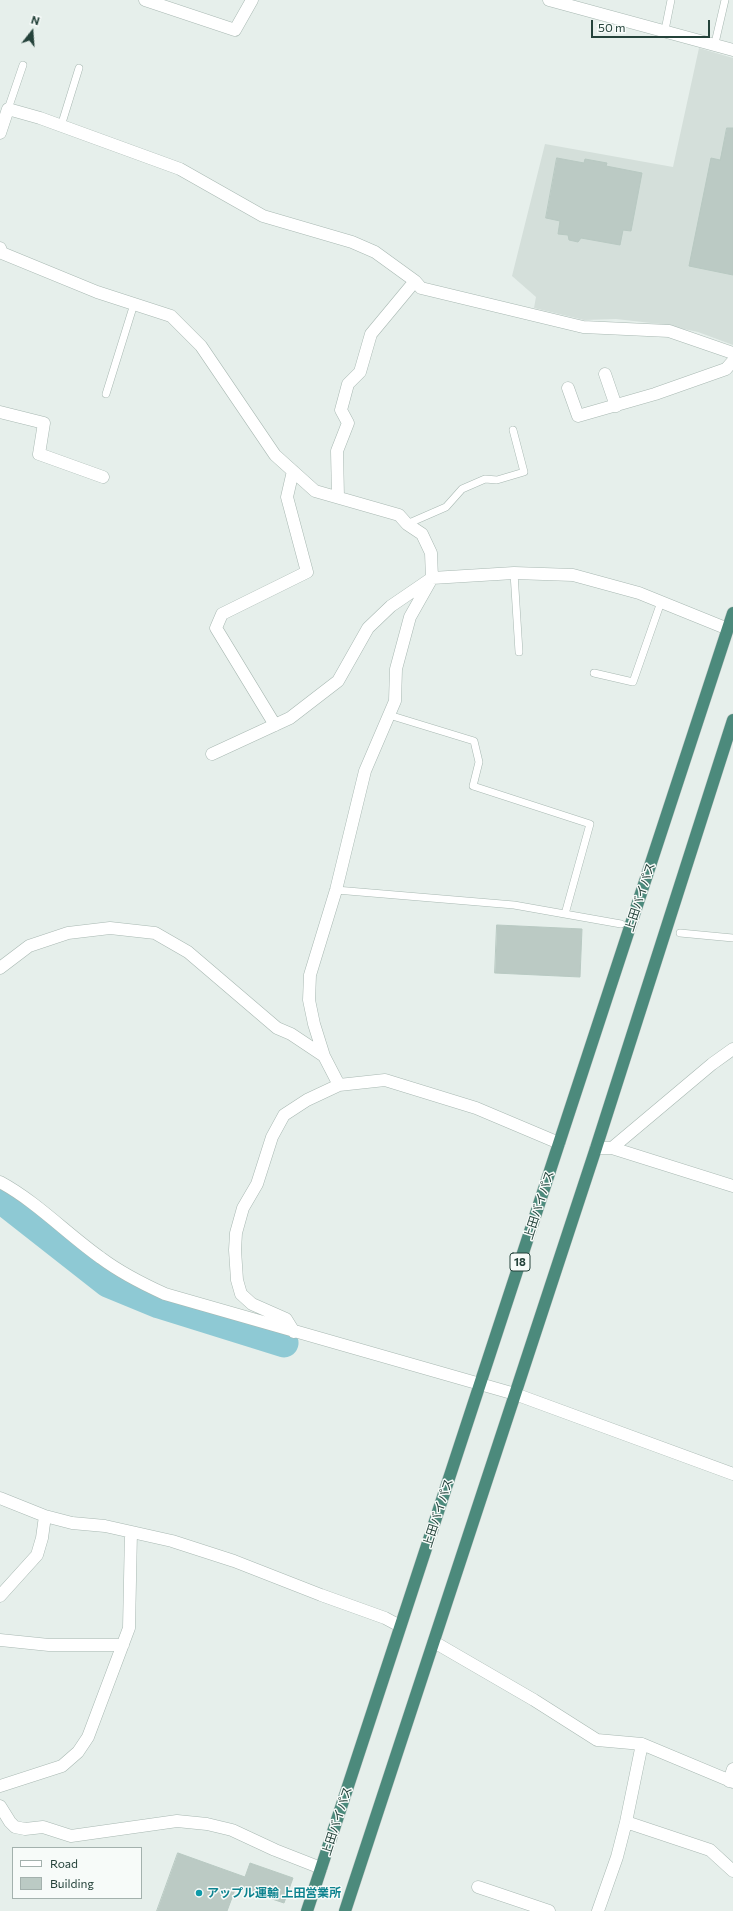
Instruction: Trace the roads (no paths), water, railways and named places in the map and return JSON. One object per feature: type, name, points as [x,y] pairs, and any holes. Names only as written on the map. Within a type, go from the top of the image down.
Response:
[{"type":"highway","name":"上田バイパス","points":[[307,1911],[733,613]]},
{"type":"highway","points":[[345,1911],[596,1148],[733,720]]},
{"type":"street","points":[[145,0],[235,30],[252,0]]},
{"type":"street","points":[[549,0],[582,4],[665,30],[715,43],[733,50]]},
{"type":"street","points":[[0,133],[8,109],[40,118],[180,169],[263,216],[352,242],[370,250],[415,281],[421,288],[583,328],[669,331],[733,353]]},
{"type":"street","points":[[0,248],[2,253],[97,292],[171,316],[201,346],[275,455],[315,491],[400,515],[407,524],[422,534],[430,553],[432,578],[410,617],[396,669],[395,701],[365,771],[336,890],[310,975],[309,1000],[324,1056],[339,1085]]},
{"type":"street","points":[[338,498],[337,451],[348,423],[341,410],[348,384],[360,372],[371,334],[415,281]]},
{"type":"street","points":[[568,388],[578,416],[655,394],[726,369],[733,361]]},
{"type":"street","points":[[605,374],[616,406]]},
{"type":"street","points":[[0,412],[44,423],[38,454],[103,477]]},
{"type":"street","points":[[275,725],[216,628],[222,614],[307,572],[287,497],[293,471]]},
{"type":"street","points":[[212,754],[290,718],[338,681],[368,628],[391,606],[432,578],[514,573],[573,575],[639,593],[728,629]]},
{"type":"street","points":[[0,968],[28,946],[68,933],[110,928],[155,933],[188,952],[277,1028],[292,1034],[324,1056]]},
{"type":"street","points":[[612,1148],[712,1064],[733,1049]]},
{"type":"street","points":[[294,1332],[286,1319],[252,1304],[241,1294],[237,1280],[235,1250],[236,1233],[243,1208],[257,1184],[272,1137],[284,1115],[307,1100],[339,1085],[385,1080],[476,1108],[559,1143]]},
{"type":"street","points":[[596,1148],[612,1148],[733,1186]]},
{"type":"street","points":[[0,1182],[34,1204],[101,1258],[144,1285],[192,1303],[515,1394],[733,1474]]},
{"type":"street","points":[[0,1498],[45,1516],[72,1523],[105,1526],[172,1541],[234,1561],[385,1618],[400,1626]]},
{"type":"street","points":[[0,1596],[37,1554],[42,1538],[45,1516]]},
{"type":"street","points":[[0,1786],[62,1766],[78,1752],[88,1737],[129,1628],[131,1532]]},
{"type":"street","points":[[0,1640],[49,1644],[123,1645]]},
{"type":"street","points":[[434,1642],[534,1700],[597,1740],[642,1744],[731,1782],[733,1769]]},
{"type":"street","points":[[598,1911],[617,1857],[626,1822],[642,1744]]},
{"type":"street","points":[[0,1806],[10,1822],[16,1827],[25,1829],[42,1827],[71,1836],[177,1821],[207,1824],[232,1830],[275,1850],[322,1868]]},
{"type":"street","points":[[626,1822],[710,1850],[733,1871]]},
{"type":"street","points":[[478,1887],[549,1911]]},
{"type":"lane","points":[[665,30],[671,0]]},
{"type":"lane","points":[[715,43],[724,0]]},
{"type":"lane","points":[[8,109],[23,65]]},
{"type":"lane","points":[[61,126],[79,68]]},
{"type":"lane","points":[[106,394],[134,304]]},
{"type":"lane","points":[[407,524],[446,507],[462,489],[485,479],[496,480],[524,472],[513,430]]},
{"type":"lane","points":[[514,573],[519,652]]},
{"type":"lane","points":[[594,673],[633,682],[661,602]]},
{"type":"lane","points":[[389,715],[474,740],[479,762],[473,786],[590,824],[565,914]]},
{"type":"lane","points":[[336,890],[514,905],[621,924]]},
{"type":"lane","points":[[680,933],[733,938]]},
{"type":"waterway","points":[[6,1203],[108,1283],[159,1304],[284,1343]]},
{"type":"place","name":"アップル運輸 上田営業所","points":[[199,1893]]}]
